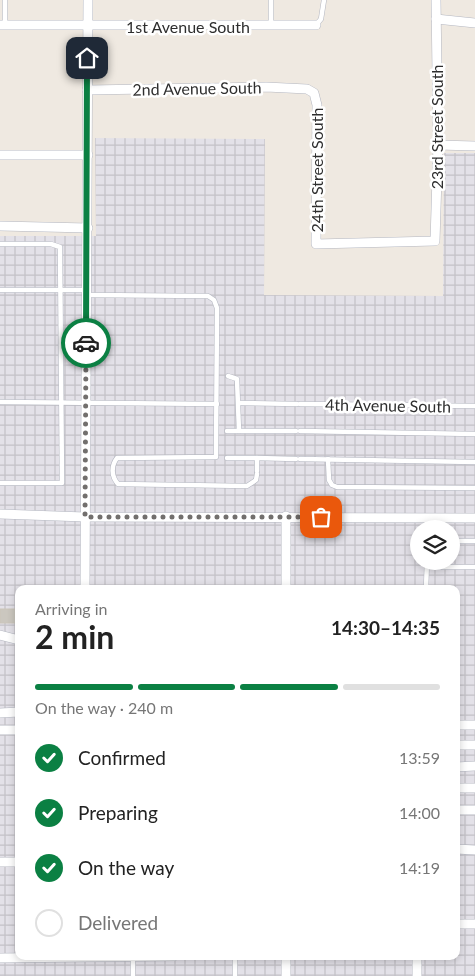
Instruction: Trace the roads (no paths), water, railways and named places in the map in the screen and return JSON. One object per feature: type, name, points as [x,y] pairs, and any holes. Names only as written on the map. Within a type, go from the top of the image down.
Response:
[{"type":"street","points":[[85,585],[88,0]]},
{"type":"street","name":"23rd Street South","points":[[422,242],[435,241],[438,145],[436,0]]},
{"type":"street","points":[[436,20],[475,23]]},
{"type":"street","name":"1st Avenue South","points":[[3,25],[316,26]]},
{"type":"street","name":"2nd Avenue South","points":[[88,90],[307,88]]},
{"type":"street","name":"24th Street South","points":[[307,88],[314,93],[317,105],[316,244],[422,242]]},
{"type":"street","points":[[438,145],[475,146]]},
{"type":"street","points":[[0,155],[88,155]]},
{"type":"street","points":[[0,226],[88,228]]},
{"type":"street","points":[[0,514],[85,517],[286,516],[475,518]]},
{"type":"street","points":[[286,516],[286,585]]},
{"type":"street","points":[[0,635],[15,639]]},
{"type":"street","points":[[0,713],[15,712]]},
{"type":"street","points":[[460,725],[475,724]]},
{"type":"street","points":[[0,730],[15,730]]},
{"type":"street","points":[[460,745],[475,745]]},
{"type":"street","points":[[460,767],[475,766]]},
{"type":"street","points":[[460,788],[475,788]]},
{"type":"street","points":[[460,810],[475,810]]},
{"type":"street","points":[[460,849],[475,850]]},
{"type":"street","points":[[0,862],[15,862]]},
{"type":"street","points":[[460,924],[475,924]]},
{"type":"street","points":[[0,958],[15,958]]},
{"type":"street","points":[[286,960],[286,976]]},
{"type":"street","points":[[417,960],[417,976]]},
{"type":"lane","points":[[3,25],[5,0]]},
{"type":"lane","points":[[271,0],[271,26]]},
{"type":"lane","points":[[316,26],[321,18],[324,0]]},
{"type":"lane","points":[[0,244],[51,244],[60,247],[62,402],[62,483],[0,483]]},
{"type":"lane","points":[[0,290],[60,290],[208,296],[214,300],[217,308],[218,375],[216,457]]},
{"type":"lane","points":[[218,375],[237,379],[239,431]]},
{"type":"lane","points":[[0,402],[217,404]]},
{"type":"lane","name":"4th Avenue South","points":[[239,403],[475,406]]},
{"type":"lane","points":[[217,432],[298,431],[475,434]]},
{"type":"lane","points":[[257,458],[256,480],[247,486],[124,485],[118,484],[114,479],[113,462],[122,456],[225,457],[475,462]]},
{"type":"lane","points":[[328,459],[329,480],[332,485],[337,487],[475,488]]},
{"type":"lane","points":[[460,541],[475,541]]},
{"type":"lane","points":[[460,566],[475,567]]},
{"type":"lane","points":[[426,585],[427,570]]},
{"type":"lane","points":[[133,960],[133,976]]},
{"type":"lane","points":[[235,960],[235,976]]}]
